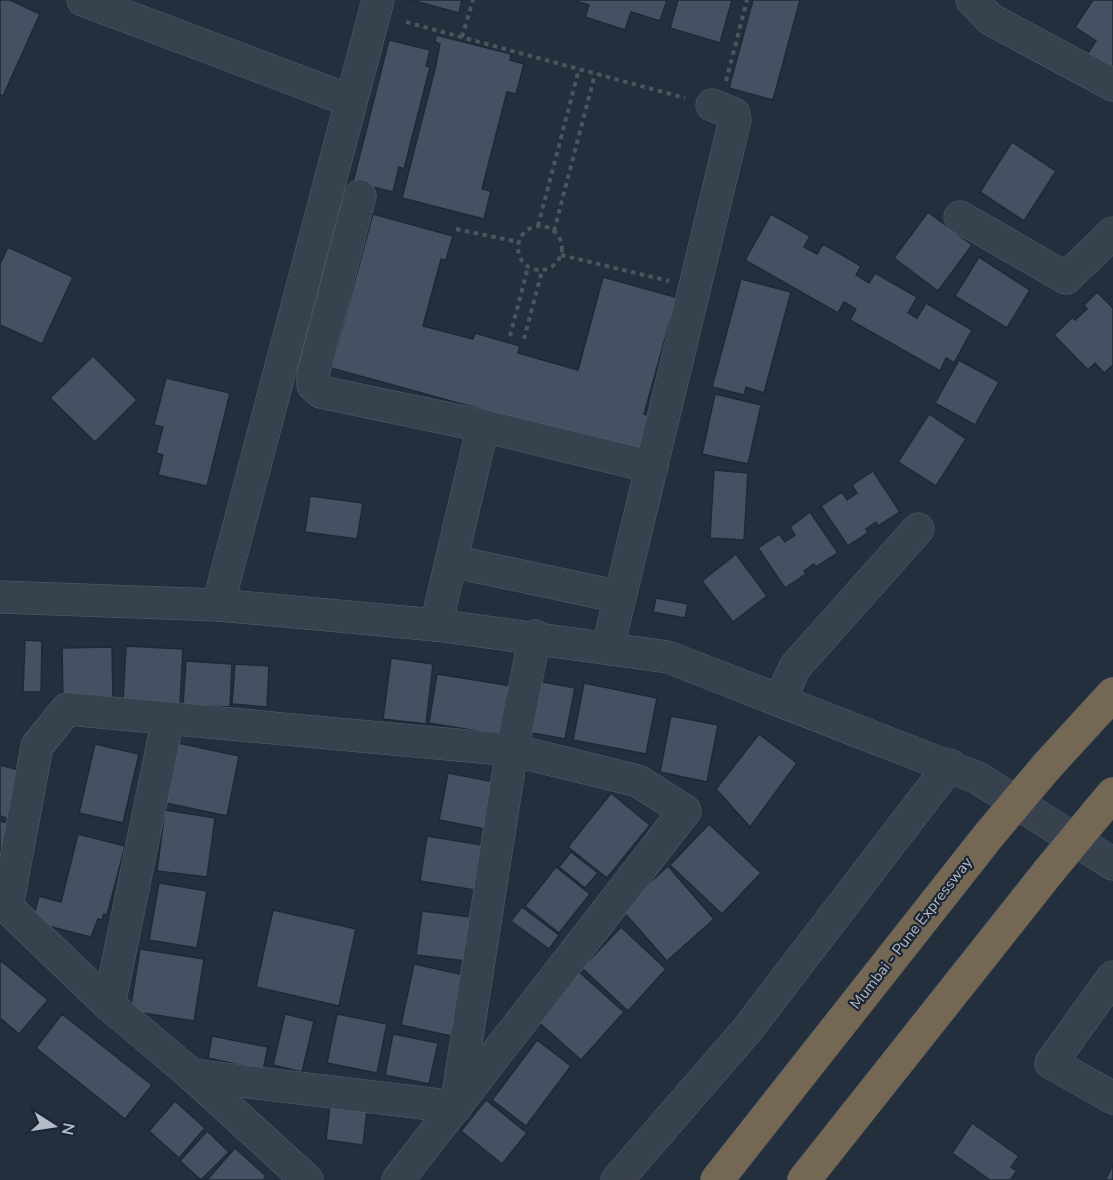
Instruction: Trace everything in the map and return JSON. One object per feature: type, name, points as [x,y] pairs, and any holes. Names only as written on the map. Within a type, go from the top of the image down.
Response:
[{"type":"highway","name":"Mumbai - Pune Expressway","points":[[717,1180],[989,835],[1047,766],[1113,694]]},
{"type":"highway","points":[[804,1180],[1049,871],[1105,804]]},
{"type":"street","points":[[83,0],[351,101]]},
{"type":"street","points":[[218,605],[378,0]]},
{"type":"street","points":[[972,0],[990,19],[1113,86]]},
{"type":"street","points":[[608,647],[735,120],[734,114],[711,105]]},
{"type":"street","points":[[360,196],[313,375],[313,386],[321,392],[483,426],[652,467]]},
{"type":"street","points":[[960,217],[1066,278],[1113,233]]},
{"type":"street","points":[[436,625],[483,426]]},
{"type":"street","points":[[780,700],[795,667],[918,529]]},
{"type":"street","points":[[451,561],[620,597]]},
{"type":"street","points":[[0,597],[218,605],[535,636],[668,657],[950,765],[978,778],[1113,864]]},
{"type":"street","points":[[456,1107],[512,750],[535,636]]},
{"type":"street","points":[[307,1180],[192,1075],[109,1005],[7,908],[37,746],[67,709],[512,750],[638,781],[685,811],[398,1180]]},
{"type":"street","points":[[109,1005],[168,719]]},
{"type":"street","points":[[616,1180],[747,1030],[950,765]]},
{"type":"street","points":[[1113,976],[1051,1063],[1113,1098]]},
{"type":"street","points":[[192,1075],[456,1107]]},
{"type":"path","points":[[462,37],[473,0]]},
{"type":"path","points":[[406,22],[711,105],[720,101],[747,0]]},
{"type":"path","points":[[538,226],[579,69]]},
{"type":"path","points":[[554,231],[596,74]]},
{"type":"path","points":[[538,226],[554,231],[560,239],[561,255],[552,267],[542,271],[528,267],[518,254],[518,242],[528,229],[538,226]]},
{"type":"path","points":[[456,229],[518,242]]},
{"type":"path","points":[[561,255],[696,288]]},
{"type":"path","points":[[510,336],[528,267]]},
{"type":"path","points":[[524,339],[542,271]]},
{"type":"building","points":[[0,0],[10,0],[40,14],[3,96],[0,95]]},
{"type":"building","points":[[411,0],[462,0],[459,13]]},
{"type":"building","points":[[573,0],[667,0],[660,21],[631,12],[625,30],[585,17],[589,5]]},
{"type":"building","points":[[678,0],[732,0],[720,43],[670,28]]},
{"type":"building","points":[[753,0],[800,0],[773,100],[729,88]]},
{"type":"building","points":[[1093,0],[1113,0],[1113,74],[1086,56],[1096,41],[1075,27]]},
{"type":"building","points":[[436,35],[511,54],[510,60],[524,64],[516,94],[507,92],[482,189],[491,191],[484,219],[402,198],[435,69],[440,44],[435,42]]},
{"type":"building","points":[[389,40],[430,50],[426,66],[430,67],[404,169],[399,167],[393,192],[353,182]]},
{"type":"building","points":[[1012,142],[1056,171],[1024,221],[980,192]]},
{"type":"building","points":[[928,212],[972,245],[938,291],[894,258]]},
{"type":"building","points":[[373,214],[453,236],[446,260],[441,259],[423,326],[473,339],[475,333],[520,346],[518,353],[578,370],[603,277],[682,299],[675,323],[670,321],[644,414],[650,416],[640,453],[331,368]]},
{"type":"building","points":[[771,214],[810,236],[804,247],[817,254],[823,244],[861,266],[856,275],[869,283],[875,273],[917,297],[908,313],[917,318],[926,303],[972,330],[954,363],[946,358],[940,371],[850,320],[856,309],[844,302],[838,313],[745,260]]},
{"type":"building","points":[[8,247],[73,277],[42,344],[0,325],[0,264]]},
{"type":"building","points":[[979,257],[1030,290],[1007,328],[955,296]]},
{"type":"building","points":[[741,279],[791,292],[764,393],[746,387],[744,395],[712,387]]},
{"type":"building","points":[[1097,292],[1113,308],[1113,365],[1104,373],[1095,363],[1088,370],[1054,335],[1073,317],[1075,320],[1087,309],[1084,305]]},
{"type":"building","points":[[93,356],[137,400],[95,442],[50,398]]},
{"type":"building","points":[[959,360],[999,382],[975,425],[935,403]]},
{"type":"building","points":[[166,378],[230,393],[207,486],[158,475],[163,455],[156,453],[163,427],[154,425]]},
{"type":"building","points":[[715,394],[761,405],[748,464],[702,454]]},
{"type":"building","points":[[929,414],[966,439],[936,486],[898,462]]},
{"type":"building","points":[[714,470],[748,473],[744,540],[710,538]]},
{"type":"building","points":[[873,471],[900,512],[878,526],[876,522],[866,529],[868,533],[848,546],[821,506],[842,492],[847,500],[857,493],[852,485]]},
{"type":"building","points":[[310,496],[363,503],[357,539],[305,532]]},
{"type":"building","points":[[810,512],[838,553],[816,567],[814,564],[804,571],[806,574],[785,588],[758,548],[779,534],[785,542],[795,535],[790,527]]},
{"type":"building","points":[[736,554],[767,596],[733,622],[702,581]]},
{"type":"building","points":[[656,598],[688,604],[685,618],[653,612]]},
{"type":"building","points":[[25,640],[42,641],[41,692],[23,692]]},
{"type":"building","points":[[126,646],[183,649],[180,704],[123,701]]},
{"type":"building","points":[[112,647],[113,699],[63,700],[62,648]]},
{"type":"building","points":[[391,658],[433,664],[426,724],[383,719]]},
{"type":"building","points":[[186,661],[232,664],[230,707],[183,705]]},
{"type":"building","points":[[235,664],[269,666],[267,707],[232,704]]},
{"type":"building","points":[[437,674],[511,686],[502,735],[429,723]]},
{"type":"building","points":[[538,681],[575,688],[565,739],[527,732]]},
{"type":"building","points":[[584,683],[657,698],[646,754],[573,740]]},
{"type":"building","points":[[671,716],[718,725],[707,782],[660,772]]},
{"type":"building","points":[[759,734],[797,763],[750,827],[716,789]]},
{"type":"building","points":[[178,743],[239,756],[227,816],[166,803]]},
{"type":"building","points":[[95,744],[139,754],[123,823],[79,813]]},
{"type":"building","points":[[0,765],[26,772],[13,820],[0,816]]},
{"type":"building","points":[[448,773],[500,783],[490,830],[439,820]]},
{"type":"building","points":[[611,793],[650,825],[607,878],[568,847]]},
{"type":"building","points":[[165,810],[215,818],[207,877],[157,871]]},
{"type":"building","points":[[0,821],[8,823],[2,849],[0,849]]},
{"type":"building","points":[[709,824],[761,873],[722,914],[670,865]]},
{"type":"building","points":[[78,834],[125,846],[107,915],[104,914],[102,920],[98,919],[91,937],[32,922],[39,896],[61,902]]},
{"type":"building","points":[[427,836],[482,845],[475,890],[420,881]]},
{"type":"building","points":[[571,852],[598,873],[585,888],[559,867]]},
{"type":"building","points":[[668,866],[714,919],[667,961],[621,909]]},
{"type":"building","points":[[556,867],[590,894],[559,933],[525,906]]},
{"type":"building","points":[[159,883],[207,891],[197,948],[149,940]]},
{"type":"building","points":[[522,907],[559,935],[549,949],[511,921]]},
{"type":"building","points":[[273,910],[356,929],[339,1006],[256,987]]},
{"type":"building","points":[[422,911],[471,917],[466,961],[416,955]]},
{"type":"building","points":[[621,927],[666,969],[628,1011],[582,968]]},
{"type":"building","points":[[140,949],[204,959],[194,1021],[130,1011]]},
{"type":"building","points":[[0,960],[48,1000],[19,1034],[0,1018]]},
{"type":"building","points":[[414,964],[464,975],[451,1036],[401,1025]]},
{"type":"building","points":[[578,971],[624,1012],[581,1060],[535,1019]]},
{"type":"building","points":[[62,1014],[152,1085],[125,1119],[36,1048]]},
{"type":"building","points":[[285,1014],[314,1021],[302,1072],[273,1065]]},
{"type":"building","points":[[337,1014],[387,1024],[377,1073],[327,1063]]},
{"type":"building","points":[[393,1034],[438,1043],[429,1084],[385,1075]]},
{"type":"building","points":[[212,1036],[268,1047],[263,1070],[208,1058]]},
{"type":"building","points":[[537,1040],[571,1066],[526,1126],[492,1100]]},
{"type":"building","points":[[331,1097],[368,1102],[363,1145],[326,1140]]},
{"type":"building","points":[[486,1100],[527,1133],[502,1164],[461,1131]]},
{"type":"building","points":[[175,1101],[205,1128],[179,1158],[149,1131]]},
{"type":"building","points":[[972,1123],[1019,1156],[1011,1167],[1017,1171],[1010,1180],[990,1180],[952,1153]]},
{"type":"building","points":[[207,1131],[229,1152],[201,1180],[180,1161]]},
{"type":"building","points":[[235,1148],[266,1176],[263,1180],[207,1180]]},
{"type":"building","points":[[1113,1165],[1113,1180],[1105,1180]]}]
